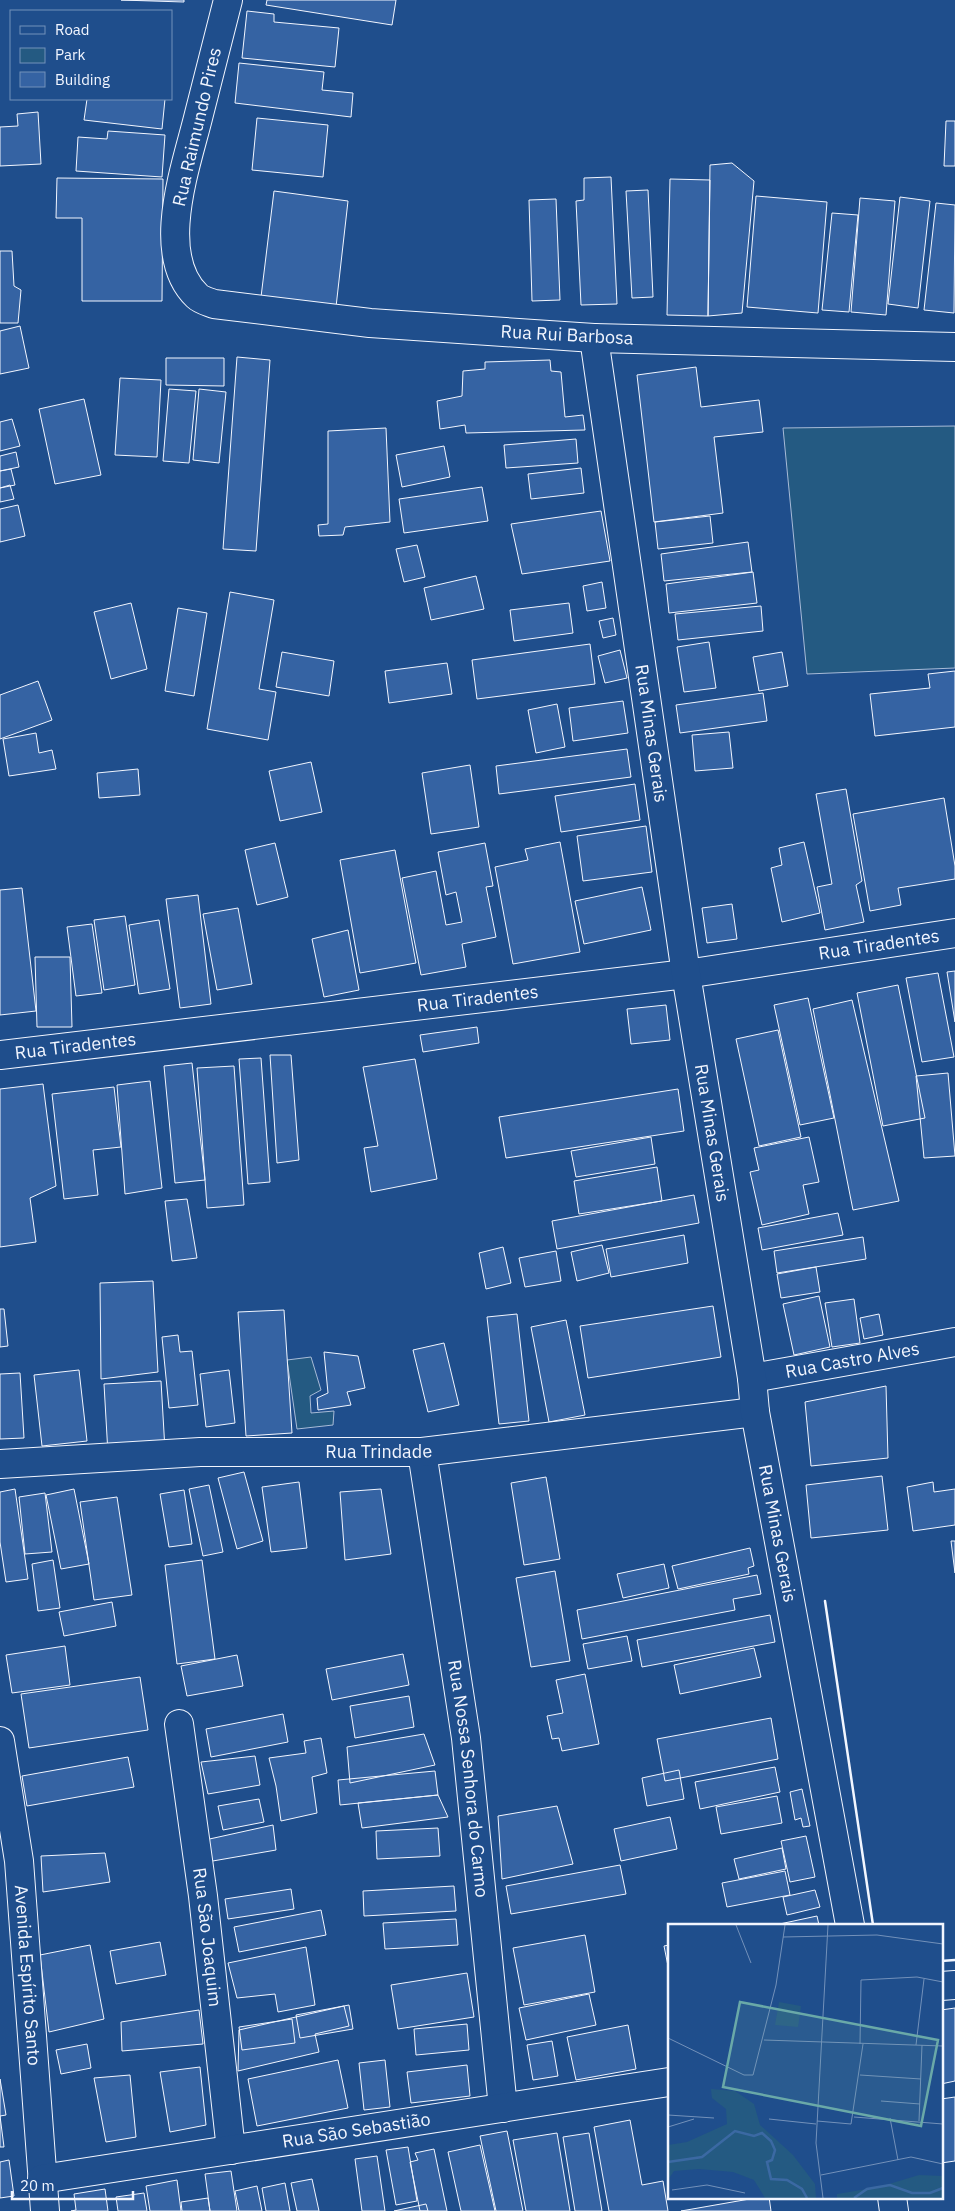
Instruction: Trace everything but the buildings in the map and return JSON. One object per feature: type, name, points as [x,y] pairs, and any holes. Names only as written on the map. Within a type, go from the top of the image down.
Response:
[{"type":"street","name":"Rua Raimundo Pires","points":[[187,284],[179,265],[175,238],[178,200],[228,0]]},
{"type":"street","name":"Rua Rui Barbosa","points":[[187,284],[198,298],[214,304],[370,323],[594,338],[955,347]]},
{"type":"street","name":"Rua Minas Gerais","points":[[594,338],[686,974],[752,1378],[755,1412],[850,1924]]},
{"type":"street","name":"Rua Tiradentes","points":[[0,1055],[686,974],[955,933]]},
{"type":"street","name":"Rua Castro Alves","points":[[752,1378],[955,1342]]},
{"type":"street","name":"Rua Trindade","points":[[0,1464],[200,1452],[422,1452],[755,1412]]},
{"type":"street","name":"Rua Nossa Senhora do Carmo","points":[[422,1452],[466,1738],[504,2108]]},
{"type":"street","name":"Rua São Joaquim","points":[[179,1724],[203,1896],[231,2150]]},
{"type":"street","name":"Avenida Espírito Santo","points":[[0,1741],[9,1865],[45,2211]]},
{"type":"street","points":[[942,1986],[955,1985]]},
{"type":"street","name":"Rua São Sebastião","points":[[42,2179],[668,2082]]},
{"type":"street","points":[[892,2198],[894,2211]]},
{"type":"green space","points":[[955,426],[955,668],[807,674],[783,428]]},
{"type":"green space","points":[[311,1357],[321,1390],[310,1396],[311,1413],[334,1411],[333,1425],[297,1429],[287,1360]]},
{"type":"wall","points":[[825,1601],[873,1924]]},
{"type":"wall","points":[[942,1961],[955,1960]]}]
